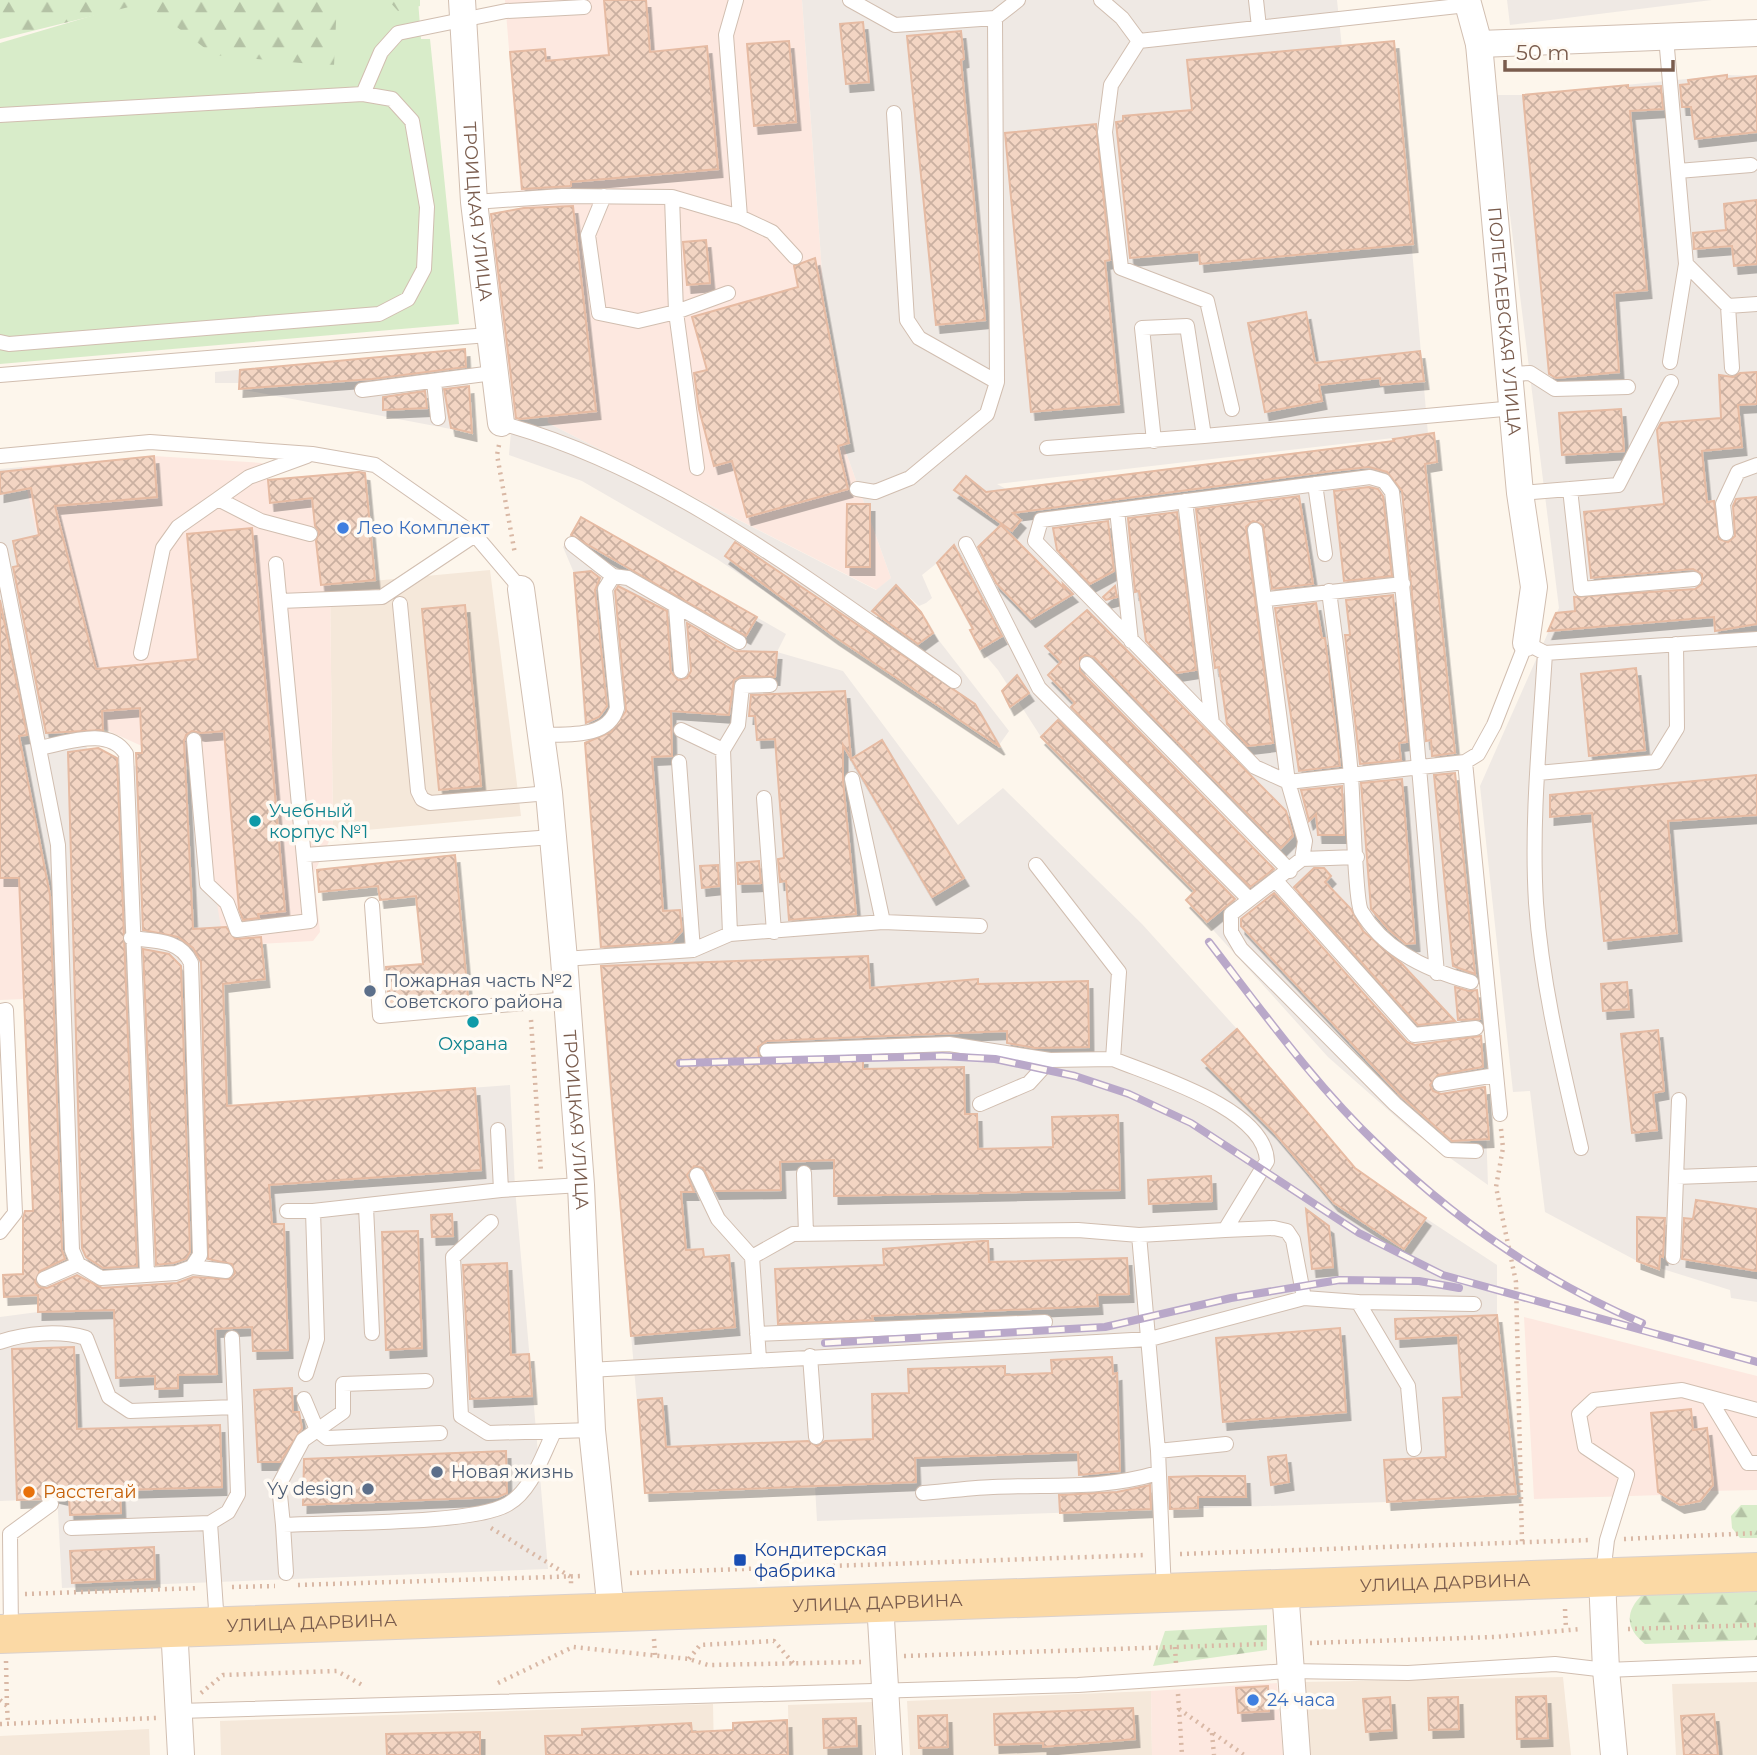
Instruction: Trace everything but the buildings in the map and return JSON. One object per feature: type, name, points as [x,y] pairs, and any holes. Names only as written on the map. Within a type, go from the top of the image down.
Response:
[{"type":"main road","name":"УЛИЦА ДАРВИНА","points":[[6,1642],[174,1626],[215,1606],[611,1612],[880,1602],[1163,1573],[1285,1589],[1757,1572]]},
{"type":"street","name":"ПОЛЕТАЕВСКАЯ УЛИЦА","points":[[1467,2],[1479,44],[1515,408],[1520,493],[1534,587],[1535,648]]},
{"type":"street","name":"ТРОИЦКАЯ УЛИЦА","points":[[463,9],[474,202],[488,335],[501,423]]},
{"type":"street","points":[[1479,44],[1757,33]]},
{"type":"street","name":"ТРОИЦКАЯ УЛИЦА","points":[[522,589],[549,793],[568,999],[581,1185],[593,1430],[611,1612]]},
{"type":"street","points":[[1602,1578],[1606,1670],[1614,1755]]},
{"type":"street","points":[[1285,1589],[1297,1755]]},
{"type":"street","points":[[880,1602],[889,1755]]},
{"type":"street","points":[[174,1626],[181,1755]]},
{"type":"lane","points":[[736,0],[726,35],[740,217]]},
{"type":"lane","points":[[850,0],[895,25],[995,18],[1018,0]]},
{"type":"lane","points":[[1101,0],[1122,18],[1139,41]]},
{"type":"lane","points":[[1256,0],[1259,27]]},
{"type":"lane","points":[[1139,41],[1418,5],[1467,2]]},
{"type":"lane","points":[[363,94],[381,52],[398,33],[463,9],[506,11],[584,7]]},
{"type":"lane","points":[[857,489],[879,491],[910,478],[986,414],[997,382],[995,18]]},
{"type":"lane","points":[[1666,37],[1686,264],[1670,362]]},
{"type":"lane","points":[[1139,41],[1111,85],[1105,132],[1121,268],[1207,301],[1232,409]]},
{"type":"lane","points":[[0,116],[363,94],[392,99],[412,121],[427,207],[424,269],[408,299],[379,314],[9,344],[0,342]]},
{"type":"lane","points":[[894,113],[907,320],[919,338],[997,382]]},
{"type":"lane","points":[[1678,171],[1751,165]]},
{"type":"lane","points":[[474,202],[604,195],[672,197],[740,217],[772,232],[794,257]]},
{"type":"lane","points":[[604,195],[588,236],[599,313],[638,321],[677,312],[728,293]]},
{"type":"lane","points":[[672,197],[677,312],[697,468]]},
{"type":"lane","points":[[1686,264],[1728,306],[1732,368]]},
{"type":"lane","points":[[1728,306],[1757,304]]},
{"type":"lane","points":[[1154,441],[1142,328],[1188,326],[1204,436]]},
{"type":"lane","points":[[0,375],[488,335]]},
{"type":"lane","points":[[362,390],[493,373]]},
{"type":"lane","points":[[1510,374],[1530,373],[1555,389],[1628,387]]},
{"type":"lane","points":[[434,382],[438,418]]},
{"type":"lane","points":[[1520,493],[1618,485],[1671,382]]},
{"type":"lane","points":[[1047,448],[1154,441],[1515,408]]},
{"type":"lane","points":[[501,423],[556,438],[735,530],[954,681]]},
{"type":"lane","points":[[0,456],[149,442],[312,454],[375,465],[475,535],[522,589]]},
{"type":"lane","points":[[141,653],[163,548],[178,527],[249,477],[312,454]]},
{"type":"lane","points":[[1726,533],[1723,504],[1738,472],[1757,465]]},
{"type":"lane","points":[[1437,973],[1418,767],[1403,584],[1392,492],[1384,481],[1370,477],[1041,520],[1035,541],[1255,767],[1289,782],[1351,773],[1418,767],[1465,762],[1478,754],[1535,648]]},
{"type":"lane","points":[[1315,484],[1325,554]]},
{"type":"lane","points":[[1570,489],[1581,589],[1694,579]]},
{"type":"lane","points":[[218,499],[261,521],[310,534]]},
{"type":"lane","points":[[1185,500],[1212,723]]},
{"type":"lane","points":[[1117,510],[1131,641]]},
{"type":"lane","points":[[1255,530],[1289,782],[1305,841],[1302,859],[1290,871],[1231,914],[1231,932],[1241,949],[1405,1114],[1448,1150],[1476,1151]]},
{"type":"lane","points":[[280,601],[382,597],[475,535]]},
{"type":"lane","points":[[572,544],[613,576],[628,578],[739,642]]},
{"type":"lane","points":[[966,544],[1038,688],[1249,899]]},
{"type":"lane","points":[[0,550],[58,845],[72,1250],[78,1264],[102,1278],[176,1273],[192,1267],[226,1271]]},
{"type":"lane","points":[[194,740],[207,884],[227,903],[237,930],[310,922],[276,564]]},
{"type":"lane","points":[[542,735],[584,733],[605,726],[614,719],[617,708],[606,589],[613,576]]},
{"type":"lane","points":[[1266,599],[1403,584]]},
{"type":"lane","points":[[1329,591],[1351,773],[1360,909],[1387,941],[1437,973],[1471,982]]},
{"type":"lane","points":[[400,604],[418,791],[422,799],[430,803],[549,793]]},
{"type":"lane","points":[[676,608],[681,671]]},
{"type":"lane","points":[[1535,648],[1757,639]]},
{"type":"lane","points":[[1538,773],[1656,762],[1677,728],[1676,644]]},
{"type":"lane","points":[[1535,648],[1538,773],[1536,902],[1550,1014],[1581,1147]]},
{"type":"lane","points":[[1087,664],[1290,871]]},
{"type":"lane","points":[[730,934],[723,750],[738,725],[742,686],[770,685]]},
{"type":"lane","points":[[681,730],[723,750]]},
{"type":"lane","points":[[39,748],[108,737],[120,743],[126,754],[131,938],[147,1275]]},
{"type":"lane","points":[[679,762],[693,950]]},
{"type":"lane","points":[[1465,762],[1500,1114]]},
{"type":"lane","points":[[852,779],[883,922]]},
{"type":"lane","points":[[764,798],[774,932]]},
{"type":"lane","points":[[305,855],[553,837]]},
{"type":"lane","points":[[1302,859],[1357,857]]},
{"type":"lane","points":[[1037,865],[1119,972],[1113,1059]]},
{"type":"lane","points":[[1277,882],[1414,1035],[1476,1028]]},
{"type":"lane","points":[[372,905],[380,1016],[568,999]]},
{"type":"lane","points":[[564,959],[693,950],[730,934],[883,922],[980,926]]},
{"type":"lane","points":[[131,938],[176,945],[186,952],[191,963],[200,1255],[192,1267]]},
{"type":"lane","points":[[0,1011],[6,1010],[15,1213],[0,1232]]},
{"type":"lane","points":[[767,1051],[949,1044],[1050,1060],[1113,1059],[1220,1104],[1249,1127],[1262,1143],[1267,1161],[1225,1230]]},
{"type":"lane","points":[[980,1104],[1029,1083],[1050,1060]]},
{"type":"lane","points":[[1440,1084],[1496,1075]]},
{"type":"lane","points":[[1673,1257],[1679,1100]]},
{"type":"lane","points":[[498,1130],[501,1190]]},
{"type":"lane","points":[[804,1173],[806,1234]]},
{"type":"lane","points":[[1676,1177],[1757,1174]]},
{"type":"lane","points":[[698,1175],[718,1219],[752,1257],[758,1359]]},
{"type":"lane","points":[[287,1211],[366,1207],[501,1190],[581,1185]]},
{"type":"lane","points":[[366,1207],[372,1334]]},
{"type":"lane","points":[[306,1374],[317,1339],[313,1211]]},
{"type":"lane","points":[[491,1222],[453,1257],[461,1416],[488,1433],[593,1430]]},
{"type":"lane","points":[[752,1257],[793,1234],[1079,1230],[1139,1235],[1274,1228],[1287,1231],[1293,1240],[1304,1298]]},
{"type":"lane","points":[[1139,1235],[1158,1451],[1163,1573]]},
{"type":"lane","points":[[44,1279],[78,1264]]},
{"type":"lane","points":[[589,1370],[1150,1339],[1304,1298],[1474,1304]]},
{"type":"lane","points":[[1358,1302],[1408,1386],[1414,1449]]},
{"type":"lane","points":[[757,1334],[1045,1322]]},
{"type":"lane","points":[[0,1342],[16,1336],[74,1334],[86,1338],[109,1397],[130,1411],[235,1407]]},
{"type":"lane","points":[[71,1528],[210,1523],[228,1513],[238,1494],[232,1338]]},
{"type":"lane","points":[[810,1356],[816,1437]]},
{"type":"lane","points":[[285,1579],[279,1485],[303,1440],[343,1412],[343,1384],[426,1381]]},
{"type":"lane","points":[[1602,1578],[1607,1540],[1627,1475],[1585,1447],[1579,1414],[1594,1400],[1682,1390],[1757,1409]]},
{"type":"lane","points":[[1708,1397],[1748,1463],[1757,1463]]},
{"type":"lane","points":[[304,1399],[317,1430],[327,1438],[440,1433]]},
{"type":"lane","points":[[283,1525],[471,1516],[508,1504],[531,1480],[554,1432]]},
{"type":"lane","points":[[1158,1451],[1226,1444]]},
{"type":"lane","points":[[923,1493],[994,1486],[1077,1488],[1131,1481],[1158,1473]]},
{"type":"lane","points":[[6,1642],[11,1595],[10,1534],[51,1504]]},
{"type":"lane","points":[[210,1523],[215,1606]]},
{"type":"lane","points":[[179,1714],[1177,1679],[1289,1671],[1408,1673],[1555,1664],[1606,1670],[1757,1664]]},
{"type":"path","points":[[501,423],[498,454],[522,589]]},
{"type":"path","points":[[530,1002],[542,1187]]},
{"type":"path","points":[[1500,1114],[1503,1148],[1496,1187],[1516,1282],[1522,1543]]},
{"type":"path","points":[[471,1516],[571,1577]]},
{"type":"path","points":[[297,1585],[608,1574],[1163,1573],[1522,1543],[1757,1533]]},
{"type":"path","points":[[11,1595],[215,1606],[285,1579]]},
{"type":"path","points":[[486,1683],[500,1683],[573,1647],[689,1659],[708,1665],[851,1664],[882,1656],[1495,1637],[1566,1629],[1757,1625]]},
{"type":"path","points":[[689,1659],[700,1645],[774,1641],[794,1664]]},
{"type":"path","points":[[6,1642],[8,1724]]},
{"type":"path","points":[[1175,1647],[1182,1755]]},
{"type":"path","points":[[0,1724],[179,1714],[223,1675],[337,1671],[360,1686],[374,1686]]},
{"type":"path","points":[[0,1700],[7,1706]]},
{"type":"path","points":[[1179,1709],[1244,1755]]},
{"type":"path","points":[[1212,1733],[1214,1755]]},
{"type":"shaded area","points":[[505,0],[802,0],[829,367],[842,441],[891,578],[877,590],[548,423],[512,420],[490,214],[522,209]]},
{"type":"shaded area","points":[[802,0],[1337,0],[1342,48],[1394,41],[1428,434],[997,484],[1006,489],[1070,480],[1073,483],[1425,464],[1483,1041],[1488,1185],[1412,1131],[1328,1057],[1186,900],[1194,891],[1041,737],[998,670],[980,649],[970,630],[973,629],[937,563],[922,575],[932,598],[926,603],[919,606],[896,585],[1009,731],[997,748],[717,559],[582,481],[509,455],[512,420],[547,416],[548,423],[876,590],[891,578],[842,441],[829,367]]},
{"type":"shaded area","points":[[1507,0],[1712,0],[1510,25]]},
{"type":"shaded area","points":[[1727,75],[1757,76],[1757,1302],[1731,1298],[1730,1290],[1637,1261],[1545,1212],[1530,1091],[1513,1092],[1480,786],[1559,608],[1495,95],[1523,95]]},
{"type":"shaded area","points":[[465,349],[472,433],[239,389],[239,383],[215,383],[215,372]]},
{"type":"shaded area","points":[[154,456],[262,463],[268,480],[365,471],[375,580],[330,585],[333,833],[314,873],[320,932],[313,941],[223,946],[195,770],[71,714],[22,467]]},
{"type":"shaded area","points":[[22,467],[67,671],[71,714],[94,763],[195,770],[221,928],[230,1194],[230,1106],[510,1085],[515,1188],[548,1569],[62,1588],[57,1493],[49,1493],[49,1499],[0,1501],[0,1317],[38,1312],[19,878],[0,878],[0,469]]},
{"type":"shaded area","points":[[581,517],[786,634],[777,652],[843,671],[958,825],[1003,788],[1142,924],[1237,1029],[1355,1168],[1375,1185],[1497,1265],[1497,1315],[1516,1494],[1387,1502],[817,1521],[815,1486],[645,1493],[608,1073],[574,573],[563,547]]},
{"type":"shaded area","points":[[490,570],[521,816],[333,833],[330,585]]},
{"type":"shaded area","points":[[0,878],[19,878],[24,999],[0,1000]]},
{"type":"shaded area","points":[[1524,1317],[1757,1376],[1757,1490],[1709,1491],[1700,1501],[1687,1505],[1674,1503],[1663,1495],[1534,1499]]},
{"type":"shaded area","points":[[1563,1677],[1571,1755],[1307,1755],[1303,1682]]},
{"type":"shaded area","points":[[1757,1682],[1757,1755],[1676,1755],[1672,1684]]},
{"type":"shaded area","points":[[1277,1683],[1283,1755],[1152,1755],[1151,1691]]},
{"type":"shaded area","points":[[1151,1691],[1152,1755],[910,1755],[907,1701]]},
{"type":"shaded area","points":[[872,1702],[874,1755],[789,1755],[788,1705]]},
{"type":"shaded area","points":[[713,1704],[714,1755],[221,1755],[220,1721]]},
{"type":"shaded area","points":[[149,1729],[150,1755],[0,1755],[0,1736]]},
{"type":"green space","points":[[0,0],[337,0],[334,66],[214,55],[145,3],[0,39]]},
{"type":"green space","points":[[145,0],[418,0],[421,39],[430,39],[459,324],[0,364],[0,43]]},
{"type":"green space","points":[[388,0],[420,0],[420,6],[398,11]]},
{"type":"green space","points":[[1741,1505],[1757,1505],[1757,1538],[1740,1538],[1732,1528],[1731,1516]]},
{"type":"green space","points":[[1757,1592],[1757,1640],[1645,1644],[1631,1626],[1630,1613],[1643,1594]]},
{"type":"green space","points":[[1267,1625],[1267,1650],[1153,1666],[1165,1631]]},
{"type":"railway","points":[[1209,942],[1311,1073],[1356,1123],[1408,1173],[1470,1223],[1536,1268],[1642,1323]]},
{"type":"railway","points":[[680,1063],[942,1056],[995,1059],[1075,1076],[1129,1094],[1191,1123],[1359,1233],[1443,1275],[1757,1362]]},
{"type":"railway","points":[[825,1343],[1105,1327],[1231,1298],[1339,1280],[1419,1281],[1459,1288]]},
{"type":"place","name":"Лео Комплект","points":[[343,528]]},
{"type":"place","name":"Учебный корпус №1","points":[[255,821]]},
{"type":"place","name":"Пожарная часть №2 Советского района","points":[[370,991]]},
{"type":"place","name":"Охрана","points":[[473,1022]]},
{"type":"place","name":"Новая жизнь","points":[[437,1472]]},
{"type":"place","name":"Yy design","points":[[368,1489]]},
{"type":"place","name":"Расстегай","points":[[29,1492]]},
{"type":"place","name":"Кондитерская фабрика","points":[[740,1560]]},
{"type":"place","name":"24 часа","points":[[1253,1700]]}]
